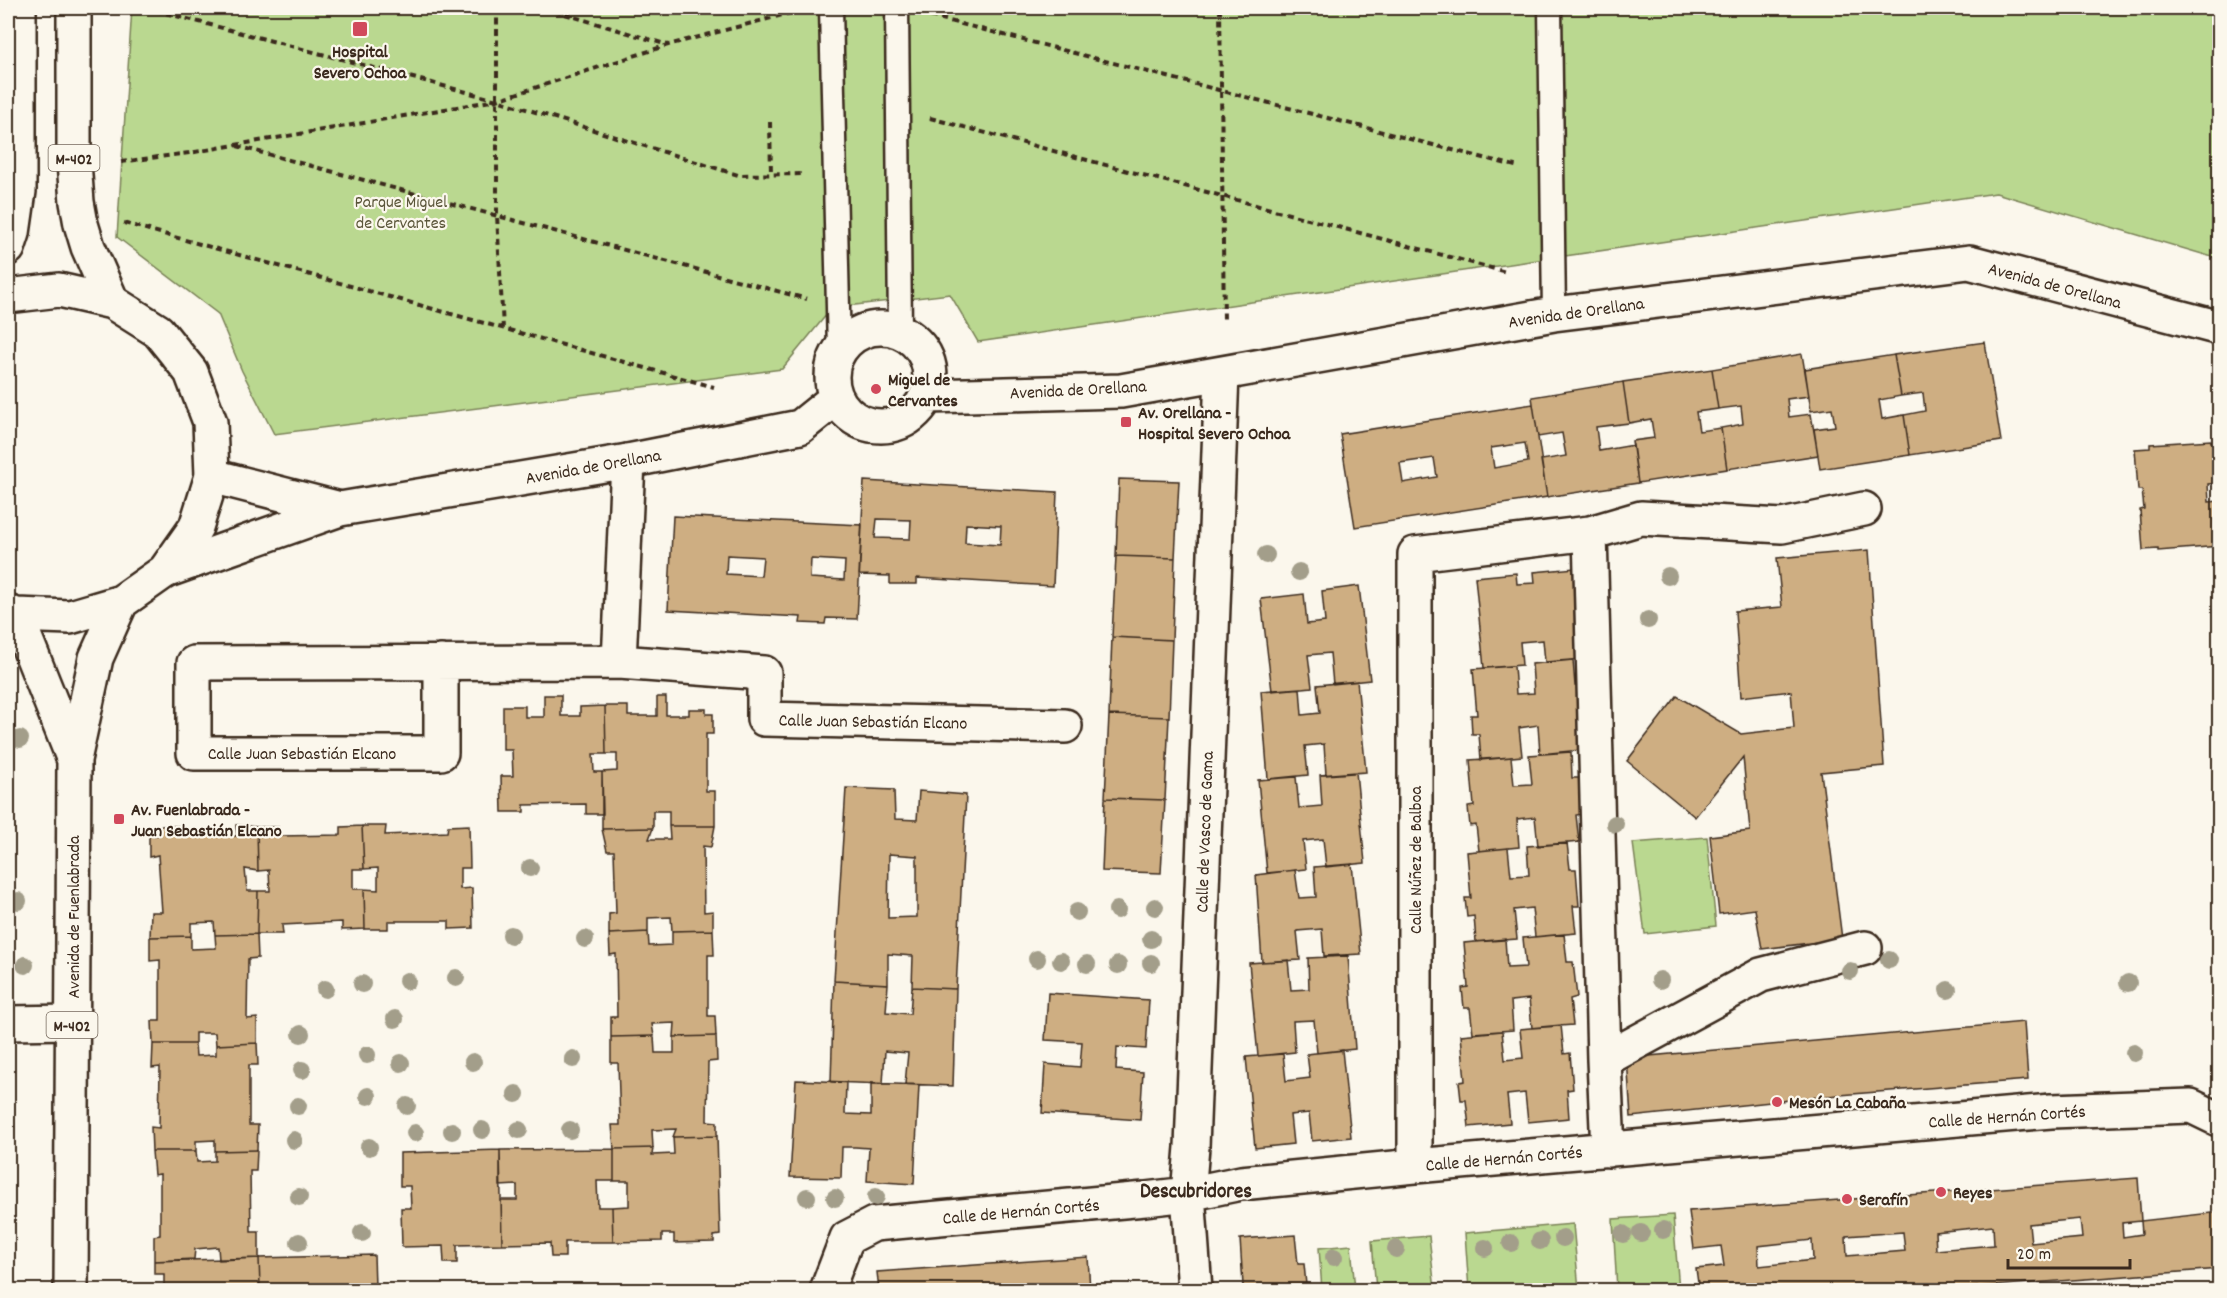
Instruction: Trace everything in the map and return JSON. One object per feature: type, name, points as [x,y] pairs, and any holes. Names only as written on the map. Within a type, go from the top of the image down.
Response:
[{"type":"main road","points":[[8,248],[13,232],[19,191],[19,8]]},
{"type":"main road","name":"M-402","points":[[74,8],[74,162],[77,202],[88,247],[112,302]]},
{"type":"main road","name":"Avenida de Orellana","points":[[927,396],[1121,391],[1554,314],[1969,262],[2220,328]]},
{"type":"main road","points":[[8,296],[59,290],[112,302],[158,331],[191,372],[210,422],[212,476],[196,527],[165,570],[121,602],[70,617],[12,614]]},
{"type":"main road","points":[[880,328],[900,332],[922,349],[929,364],[930,380],[927,396],[918,410],[905,420],[890,425],[874,426],[858,421],[845,411],[836,398],[832,382],[833,366],[839,351],[850,339],[864,331],[880,328]]},
{"type":"main road","name":"Calle de Vasco de Gama","points":[[1195,1290],[1188,1194],[1192,1147],[1222,374]]},
{"type":"main road","name":"Avenida de Orellana","points":[[165,570],[340,508],[628,461],[800,427],[836,398]]},
{"type":"main road","points":[[619,662],[628,461]]},
{"type":"main road","name":"Avenida de Orellana","points":[[212,476],[340,508]]},
{"type":"main road","points":[[1608,1150],[1590,533],[1641,518],[1782,526],[1864,509]]},
{"type":"main road","name":"Calle Núñez de Balboa","points":[[1415,1166],[1414,554],[1590,533]]},
{"type":"main road","name":"Avenida de Fuenlabrada","points":[[71,1290],[74,760],[96,657],[121,602]]},
{"type":"main road","name":"Avenida de Fuenlabrada","points":[[12,614],[74,760]]},
{"type":"main road","name":"Calle Juan Sebastián Elcano","points":[[441,662],[441,753],[194,753],[194,663],[441,662],[619,662],[765,673],[764,719],[1065,726]]},
{"type":"main road","points":[[1604,1060],[1761,975],[1865,948]]},
{"type":"main road","points":[[8,1023],[72,1022]]},
{"type":"main road","name":"Calle de Hernán Cortés","points":[[827,1290],[847,1238],[874,1224],[1188,1194],[1241,1183],[1415,1166],[2051,1112],[2190,1106],[2220,1120]]},
{"type":"lane","points":[[831,8],[839,351]]},
{"type":"lane","points":[[897,8],[900,332]]},
{"type":"lane","points":[[1550,8],[1554,314]]},
{"type":"path","points":[[146,8],[496,100],[738,175],[813,174]]},
{"type":"path","points":[[497,8],[497,215],[503,329]]},
{"type":"path","points":[[545,8],[668,45]]},
{"type":"path","points":[[897,8],[1520,168]]},
{"type":"path","points":[[1220,8],[1224,322]]},
{"type":"path","points":[[121,162],[496,100],[668,45],[798,11]]},
{"type":"path","points":[[898,109],[1506,272]]},
{"type":"path","points":[[770,122],[771,174]]},
{"type":"path","points":[[234,145],[816,302]]},
{"type":"path","points":[[124,223],[714,387]]},
{"type":"green space","name":"Parque Miguel de Cervantes","points":[[132,8],[2203,8],[2219,12],[2219,259],[1996,193],[978,342],[950,294],[838,307],[832,308],[782,369],[274,434],[242,371],[218,314],[117,237]]},
{"type":"green space","points":[[1707,837],[1716,926],[1645,934],[1633,843]]},
{"type":"green space","points":[[1673,1215],[1679,1290],[1617,1290],[1613,1219]]},
{"type":"green space","points":[[1573,1224],[1579,1290],[1469,1290],[1465,1233]]},
{"type":"green space","points":[[1429,1236],[1435,1290],[1376,1290],[1372,1241]]},
{"type":"green space","points":[[1351,1245],[1355,1290],[1322,1290],[1319,1248]]},
{"type":"building","points":[[1985,342],[2001,441],[1910,455],[1904,415],[1925,411],[1923,393],[1901,396],[1894,355]]},
{"type":"building","points":[[1802,354],[1809,396],[1787,399],[1789,417],[1811,414],[1818,455],[1727,469],[1721,428],[1743,424],[1741,406],[1718,409],[1712,369]]},
{"type":"building","points":[[1894,355],[1901,396],[1879,400],[1882,419],[1904,415],[1910,455],[1820,469],[1814,429],[1835,426],[1832,408],[1811,411],[1805,369]]},
{"type":"building","points":[[1712,369],[1718,409],[1696,412],[1699,431],[1721,428],[1727,469],[1638,483],[1632,441],[1654,438],[1651,419],[1629,423],[1623,382]]},
{"type":"building","points":[[1623,382],[1629,423],[1596,427],[1599,451],[1633,445],[1638,483],[1547,497],[1541,460],[1566,456],[1562,433],[1538,437],[1532,397]]},
{"type":"building","points":[[1533,404],[1547,497],[1355,527],[1340,434]],"holes":[[[1525,443],[1528,462],[1494,468],[1491,448]],[[1434,458],[1437,477],[1403,483],[1400,463]]]},
{"type":"building","points":[[2211,440],[2211,442],[2220,441],[2220,483],[2208,484],[2209,502],[2220,501],[2220,546],[2143,550],[2140,510],[2144,509],[2142,490],[2138,490],[2135,449],[2150,448],[2150,444]]},
{"type":"building","points":[[1119,479],[1179,481],[1175,558],[1116,556]]},
{"type":"building","points":[[864,481],[1057,492],[1053,586],[917,578],[917,584],[890,584],[890,576],[859,575]],"holes":[[[877,519],[911,520],[910,539],[875,538]],[[966,524],[1001,526],[1000,545],[965,543]]]},
{"type":"building","points":[[673,516],[862,525],[857,619],[826,618],[825,624],[800,623],[801,617],[668,610]],"holes":[[[727,555],[763,557],[761,576],[726,574]],[[811,559],[845,561],[844,580],[810,578]]]},
{"type":"building","points":[[1869,550],[1884,766],[1821,772],[1842,939],[1762,949],[1755,909],[1719,914],[1710,836],[1750,831],[1743,757],[1695,817],[1627,761],[1677,696],[1741,734],[1794,728],[1791,691],[1741,697],[1735,611],[1782,607],[1777,558]]},
{"type":"building","points":[[1116,556],[1175,558],[1172,640],[1112,637]]},
{"type":"building","points":[[1575,568],[1584,659],[1545,662],[1543,640],[1520,642],[1522,665],[1484,668],[1475,577],[1516,573],[1517,584],[1535,583],[1534,572]]},
{"type":"building","points":[[1359,586],[1370,680],[1333,684],[1330,653],[1308,655],[1312,687],[1272,691],[1261,599],[1304,594],[1307,624],[1325,622],[1322,591]]},
{"type":"building","points":[[1112,637],[1172,640],[1169,717],[1109,715]]},
{"type":"building","points":[[1573,660],[1575,686],[1582,686],[1585,723],[1578,724],[1581,750],[1540,754],[1538,725],[1519,728],[1522,756],[1481,760],[1479,734],[1472,734],[1471,715],[1477,715],[1473,669],[1514,666],[1516,694],[1534,693],[1532,664]]},
{"type":"building","points":[[1357,681],[1366,772],[1326,775],[1324,744],[1305,746],[1308,775],[1268,779],[1261,691],[1300,688],[1302,715],[1320,713],[1317,685]]},
{"type":"building","points":[[544,695],[561,695],[561,716],[580,716],[580,707],[605,706],[606,754],[593,754],[594,772],[602,772],[603,814],[586,814],[586,804],[524,805],[524,812],[502,812],[501,776],[513,776],[512,750],[503,750],[503,706],[525,706],[525,717],[544,717]]},
{"type":"building","points":[[657,697],[666,697],[666,715],[689,715],[689,709],[706,709],[706,714],[713,714],[713,734],[706,734],[706,791],[715,791],[715,826],[669,826],[669,811],[653,811],[653,828],[602,829],[602,772],[617,771],[617,754],[606,754],[605,706],[628,706],[628,716],[657,716]]},
{"type":"building","points":[[1109,715],[1169,717],[1165,800],[1105,798]]},
{"type":"building","points":[[1571,752],[1572,778],[1579,778],[1582,814],[1576,815],[1579,842],[1538,846],[1535,817],[1517,819],[1519,847],[1479,851],[1476,825],[1470,826],[1468,807],[1474,806],[1470,760],[1511,757],[1514,785],[1532,784],[1529,755]]},
{"type":"building","points":[[1356,772],[1365,863],[1326,867],[1323,839],[1303,841],[1306,869],[1267,873],[1258,780],[1296,777],[1299,808],[1322,806],[1320,775]]},
{"type":"building","points":[[846,788],[894,790],[895,819],[917,820],[919,791],[966,795],[956,989],[912,987],[913,956],[888,954],[888,984],[834,981]],"holes":[[[889,854],[917,856],[917,917],[888,918]]]},
{"type":"building","points":[[1105,798],[1165,800],[1161,873],[1102,871]]},
{"type":"building","points":[[236,825],[257,827],[258,871],[245,869],[247,891],[258,891],[257,934],[215,935],[214,922],[191,923],[191,936],[150,937],[151,912],[162,912],[158,855],[149,857],[149,836],[160,835],[158,826],[183,826],[184,836],[237,836]]},
{"type":"building","points":[[469,825],[470,868],[460,868],[460,889],[472,888],[473,928],[449,929],[449,921],[388,921],[388,929],[365,929],[364,889],[378,890],[378,868],[364,869],[362,826],[386,826],[385,835],[447,832],[448,826]]},
{"type":"building","points":[[362,826],[364,869],[353,869],[353,889],[364,889],[365,929],[342,930],[342,922],[282,925],[283,934],[257,934],[258,891],[270,891],[269,870],[258,871],[257,827],[278,827],[278,836],[341,835],[341,827]]},
{"type":"building","points":[[669,826],[715,826],[711,847],[703,846],[704,912],[713,911],[713,930],[672,931],[671,917],[648,918],[648,932],[609,934],[609,914],[616,913],[614,851],[607,851],[602,829],[653,828],[649,839],[670,839]]},
{"type":"building","points":[[1567,843],[1570,869],[1576,869],[1579,906],[1573,906],[1576,933],[1535,937],[1532,908],[1514,910],[1517,939],[1476,942],[1474,916],[1467,917],[1465,898],[1471,898],[1467,852],[1508,848],[1511,876],[1529,875],[1527,846]]},
{"type":"building","points":[[1352,864],[1361,954],[1324,956],[1322,929],[1297,931],[1300,960],[1262,962],[1256,875],[1295,870],[1299,898],[1316,897],[1314,867]]},
{"type":"building","points":[[713,930],[714,955],[708,955],[708,1016],[715,1016],[716,1036],[674,1037],[675,1023],[652,1024],[654,1036],[611,1037],[611,1017],[617,1017],[616,954],[610,955],[609,934],[648,932],[649,946],[672,945],[672,931]]},
{"type":"building","points":[[257,934],[258,958],[248,959],[247,1019],[257,1018],[257,1043],[216,1045],[215,1033],[195,1033],[195,1044],[153,1044],[152,1021],[160,1021],[160,960],[150,961],[150,937],[191,936],[191,949],[216,948],[215,935]]},
{"type":"building","points":[[1564,934],[1567,962],[1573,962],[1577,997],[1570,999],[1573,1025],[1532,1028],[1529,999],[1511,1001],[1513,1030],[1473,1033],[1470,1008],[1464,1008],[1462,988],[1468,987],[1464,943],[1505,939],[1507,968],[1526,967],[1523,938]]},
{"type":"building","points":[[1348,956],[1355,1049],[1317,1053],[1314,1020],[1293,1021],[1295,1052],[1258,1056],[1249,963],[1288,960],[1291,990],[1309,989],[1308,958]]},
{"type":"building","points":[[834,981],[888,984],[886,1012],[910,1014],[912,987],[956,989],[953,1086],[905,1084],[908,1053],[885,1051],[883,1084],[831,1082]]},
{"type":"building","points":[[1048,993],[1149,1000],[1146,1049],[1117,1047],[1116,1070],[1143,1072],[1140,1120],[1042,1113],[1045,1064],[1080,1067],[1082,1042],[1045,1040]]},
{"type":"building","points":[[2024,1022],[2028,1080],[1827,1096],[1631,1117],[1627,1058]]},
{"type":"building","points":[[1561,1025],[1564,1054],[1570,1053],[1573,1089],[1567,1090],[1569,1118],[1528,1122],[1525,1093],[1507,1095],[1510,1123],[1469,1127],[1466,1100],[1461,1100],[1459,1082],[1465,1081],[1461,1035],[1502,1031],[1505,1060],[1523,1058],[1520,1029]]},
{"type":"building","points":[[654,1036],[655,1053],[674,1053],[674,1037],[716,1036],[717,1061],[708,1062],[707,1121],[717,1122],[717,1136],[673,1137],[676,1129],[652,1130],[653,1148],[614,1149],[612,1125],[620,1125],[618,1063],[611,1063],[611,1037]]},
{"type":"building","points":[[257,1043],[258,1065],[249,1065],[249,1125],[258,1125],[257,1150],[215,1151],[215,1140],[196,1141],[196,1151],[152,1151],[151,1127],[159,1128],[160,1067],[152,1068],[153,1044],[195,1044],[196,1056],[216,1055],[216,1045]]},
{"type":"building","points":[[1342,1050],[1351,1137],[1312,1141],[1309,1113],[1290,1115],[1293,1144],[1255,1148],[1246,1057],[1283,1054],[1286,1081],[1310,1078],[1307,1054]]},
{"type":"building","points":[[796,1080],[846,1082],[845,1114],[871,1115],[871,1083],[919,1085],[914,1184],[867,1181],[869,1148],[855,1147],[842,1147],[841,1178],[790,1177]]},
{"type":"building","points":[[717,1136],[720,1235],[714,1236],[714,1242],[674,1243],[674,1234],[662,1234],[662,1241],[613,1242],[612,1207],[629,1206],[629,1181],[614,1181],[614,1149],[653,1148],[652,1155],[674,1154],[673,1137]]},
{"type":"building","points":[[614,1149],[614,1181],[597,1181],[598,1207],[612,1207],[613,1242],[565,1242],[565,1257],[551,1257],[550,1243],[502,1244],[501,1200],[517,1200],[517,1185],[500,1186],[500,1150]]},
{"type":"building","points":[[257,1150],[256,1171],[250,1171],[251,1232],[259,1232],[259,1258],[219,1260],[218,1247],[195,1249],[194,1259],[154,1261],[154,1236],[160,1235],[160,1174],[154,1175],[152,1151],[196,1151],[197,1162],[215,1161],[215,1151]]},
{"type":"building","points":[[500,1150],[502,1244],[457,1245],[457,1263],[444,1263],[443,1246],[402,1247],[401,1208],[411,1208],[410,1186],[400,1186],[400,1153]]},
{"type":"building","points":[[2138,1178],[2141,1221],[2220,1212],[2220,1269],[1938,1290],[1699,1290],[1696,1269],[1724,1266],[1721,1246],[1694,1249],[1689,1211]],"holes":[[[2080,1219],[2082,1238],[2031,1243],[2029,1224]],[[2141,1221],[2142,1234],[2123,1237],[2122,1223]],[[1993,1226],[1994,1245],[1936,1250],[1935,1232]],[[1903,1232],[1905,1251],[1847,1256],[1846,1236]],[[1812,1240],[1813,1260],[1759,1266],[1758,1246]]]},
{"type":"building","points":[[1295,1235],[1298,1264],[1304,1264],[1306,1285],[1300,1286],[1300,1290],[1238,1290],[1243,1285],[1240,1239]]},
{"type":"building","points":[[374,1255],[375,1286],[357,1286],[357,1290],[276,1290],[276,1287],[260,1287],[259,1258]]},
{"type":"building","points":[[1088,1257],[1090,1290],[879,1290],[877,1272]]},
{"type":"building","points":[[259,1258],[260,1287],[249,1287],[249,1290],[164,1290],[164,1274],[154,1274],[154,1261]]},
{"type":"place","name":"Hospital Severo Ochoa","points":[[360,29]]},
{"type":"place","name":"Miguel de Cervantes","points":[[876,389]]},
{"type":"place","name":"Av. Orellana - Hospital Severo Ochoa","points":[[1126,422]]},
{"type":"place","name":"Av. Fuenlabrada - Juan Sebastián Elcano","points":[[119,819]]},
{"type":"place","name":"Mesón La Cabaña","points":[[1777,1102]]},
{"type":"place","name":"Reyes","points":[[1941,1192]]},
{"type":"place","name":"Serafín","points":[[1847,1199]]},
{"type":"district","name":"Descubridores","points":[[1196,1190]]}]
